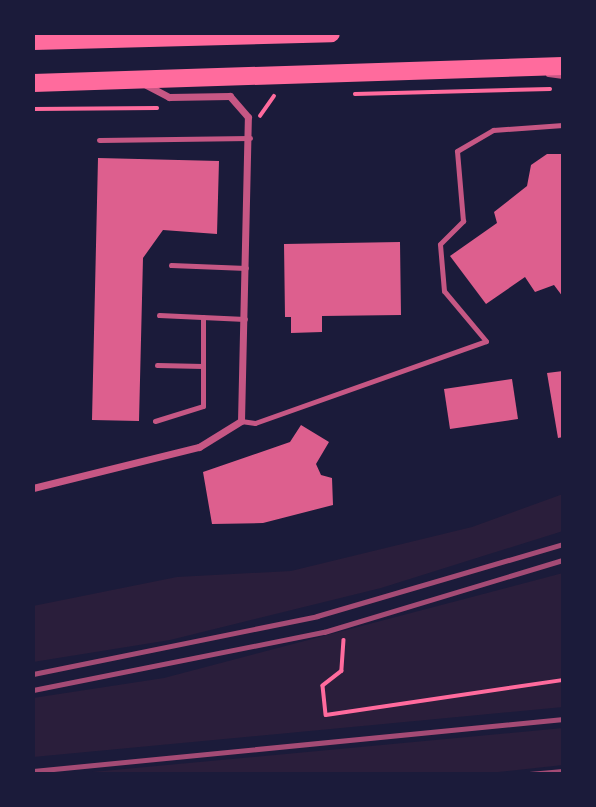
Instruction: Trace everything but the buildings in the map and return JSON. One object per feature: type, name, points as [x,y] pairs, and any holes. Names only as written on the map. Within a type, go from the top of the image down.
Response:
[{"type":"main road","points":[[33,41],[331,33]]},
{"type":"main road","points":[[33,83],[563,66]]},
{"type":"street","points":[[33,488],[199,447],[241,421],[250,138],[248,117],[230,96],[169,97],[138,80]]},
{"type":"lane","points":[[507,67],[563,76]]},
{"type":"lane","points":[[241,421],[255,423],[486,341],[444,290],[440,244],[463,221],[457,151],[493,130],[563,125]]},
{"type":"lane","points":[[99,141],[250,138]]},
{"type":"lane","points":[[171,265],[246,268]]},
{"type":"lane","points":[[159,315],[245,319]]},
{"type":"lane","points":[[155,421],[203,406],[203,317]]},
{"type":"lane","points":[[157,365],[203,366]]},
{"type":"path","points":[[341,94],[563,89]]},
{"type":"path","points":[[248,117],[264,116],[272,96],[286,96]]},
{"type":"path","points":[[33,109],[161,108]]},
{"type":"path","points":[[344,640],[342,671],[323,686],[326,715],[563,680]]},
{"type":"shaded area","points":[[563,494],[563,531],[381,588],[170,640],[33,662],[33,606],[177,577],[291,571],[472,527]]},
{"type":"shaded area","points":[[563,573],[563,707],[33,757],[33,698],[164,678]]},
{"type":"shaded area","points":[[563,728],[563,765],[479,774],[71,774]]},
{"type":"railway","points":[[33,674],[317,616],[563,544]]},
{"type":"railway","points":[[33,690],[324,632],[563,560]]},
{"type":"railway","points":[[33,771],[563,719]]},
{"type":"railway","points":[[529,774],[563,771]]}]
